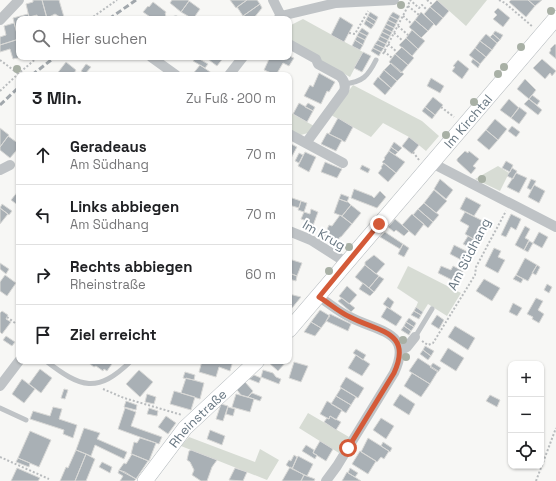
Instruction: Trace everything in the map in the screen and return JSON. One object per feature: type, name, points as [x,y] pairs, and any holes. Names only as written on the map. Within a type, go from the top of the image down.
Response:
[{"type":"street","points":[[0,20],[19,0]]},
{"type":"street","points":[[273,0],[278,16]]},
{"type":"street","points":[[286,16],[336,2],[394,0]]},
{"type":"street","name":"Im Kirchtal","points":[[347,263],[426,162],[556,18]]},
{"type":"street","points":[[292,46],[316,59],[318,64],[342,79],[344,84],[344,91],[306,143]]},
{"type":"street","points":[[155,60],[172,72]]},
{"type":"street","points":[[231,72],[241,60]]},
{"type":"street","points":[[292,136],[343,163]]},
{"type":"street","points":[[426,162],[556,227]]},
{"type":"street","points":[[0,170],[10,165]]},
{"type":"street","name":"Im Krug","points":[[292,232],[311,240],[347,263]]},
{"type":"street","points":[[292,327],[347,263]]},
{"type":"street","points":[[319,297],[349,317],[390,335],[396,341],[400,350],[399,362],[394,373],[337,466],[326,481]]},
{"type":"street","points":[[400,350],[408,347],[415,337]]},
{"type":"street","points":[[0,386],[16,364]]},
{"type":"street","name":"Rheinstraße","points":[[145,481],[179,434],[251,364]]},
{"type":"lane","points":[[344,84],[359,81],[366,77],[376,60]]},
{"type":"lane","points":[[415,337],[432,309]]},
{"type":"lane","points":[[50,364],[66,375],[82,382],[99,383],[113,377],[128,364]]},
{"type":"lane","points":[[0,408],[26,420]]},
{"type":"path","points":[[94,16],[117,0]]},
{"type":"path","points":[[382,54],[398,26],[410,0],[419,8],[422,5],[428,10]]},
{"type":"path","points":[[427,0],[432,4]]},
{"type":"path","points":[[499,0],[505,3],[534,28]]},
{"type":"path","points":[[349,33],[355,34],[368,12],[370,2]]},
{"type":"path","points":[[408,6],[419,15]]},
{"type":"path","points":[[403,16],[412,24]]},
{"type":"path","points":[[398,26],[408,35]]},
{"type":"path","points":[[394,33],[403,41]]},
{"type":"path","points":[[388,44],[398,52]]},
{"type":"path","points":[[384,51],[392,58]]},
{"type":"path","points":[[0,60],[16,72]]},
{"type":"path","points":[[21,72],[35,60]]},
{"type":"path","points":[[0,91],[16,77]]},
{"type":"path","points":[[441,107],[456,118]]},
{"type":"path","points":[[414,152],[426,162]]},
{"type":"path","name":"Am Südhang","points":[[415,337],[428,345],[433,343],[475,275],[476,267],[510,203]]},
{"type":"path","points":[[7,317],[16,324]]},
{"type":"path","points":[[99,383],[105,390],[124,398],[195,418]]},
{"type":"path","points":[[536,481],[556,428]]},
{"type":"path","points":[[0,457],[49,479]]},
{"type":"shaded area","points":[[437,0],[487,0],[466,26]]},
{"type":"shaded area","points":[[303,19],[363,52],[350,77],[321,61],[292,42],[292,24]]},
{"type":"shaded area","points":[[353,85],[422,121],[439,136],[426,151],[409,137],[383,123],[371,137],[331,115]]},
{"type":"shaded area","points":[[292,114],[314,126],[308,133],[297,136],[292,134]]},
{"type":"shaded area","points":[[498,166],[509,173],[500,191],[475,179]]},
{"type":"shaded area","points":[[408,266],[461,293],[447,316],[428,304],[423,312],[416,307],[418,302],[397,288]]},
{"type":"shaded area","points":[[308,413],[349,437],[339,453],[299,428]]},
{"type":"shaded area","points":[[189,437],[255,462],[260,449],[279,460],[267,480],[181,446]]},
{"type":"building","points":[[33,0],[42,0],[46,16],[29,16],[26,4],[33,2]]},
{"type":"building","points":[[42,0],[59,0],[64,16],[58,16],[55,14],[46,16]]},
{"type":"building","points":[[172,0],[189,1],[181,12],[170,3]]},
{"type":"building","points":[[230,0],[247,0],[236,8]]},
{"type":"building","points":[[247,0],[257,0],[260,4],[243,16],[237,7]]},
{"type":"building","points":[[437,0],[449,11],[443,18],[430,7]]},
{"type":"building","points":[[511,0],[528,0],[535,6],[526,17],[509,2]]},
{"type":"building","points":[[528,0],[542,0],[535,6]]},
{"type":"building","points":[[189,1],[200,9],[195,16],[188,16],[181,12]]},
{"type":"building","points":[[153,2],[166,12],[166,15],[149,16],[143,12],[148,6],[149,7]]},
{"type":"building","points":[[260,4],[262,8],[255,16],[243,16]]},
{"type":"building","points":[[430,7],[443,18],[436,26],[424,14]]},
{"type":"building","points":[[498,8],[510,18],[503,27],[493,19],[497,15],[494,12]]},
{"type":"building","points":[[370,12],[378,17],[376,21],[368,16]]},
{"type":"building","points":[[393,12],[400,16],[398,20],[390,16]]},
{"type":"building","points":[[421,12],[434,24],[428,31],[415,20]]},
{"type":"building","points":[[368,16],[376,21],[374,25],[366,20]]},
{"type":"building","points":[[390,16],[398,20],[396,24],[388,20]]},
{"type":"building","points":[[16,17],[16,30],[13,18]]},
{"type":"building","points":[[340,17],[353,25],[344,42],[331,35]]},
{"type":"building","points":[[366,20],[374,25],[371,29],[364,24]]},
{"type":"building","points":[[388,20],[396,24],[394,28],[386,24]]},
{"type":"building","points":[[415,20],[428,31],[421,38],[409,27]]},
{"type":"building","points":[[14,23],[16,29],[16,40],[0,45],[0,37],[6,35],[4,26]]},
{"type":"building","points":[[386,24],[394,28],[392,32],[384,28]]},
{"type":"building","points":[[362,28],[369,33],[367,36],[359,32]]},
{"type":"building","points":[[384,28],[392,32],[390,36],[382,32]]},
{"type":"building","points":[[412,30],[425,41],[418,49],[406,38]]},
{"type":"building","points":[[495,31],[503,35],[500,40],[493,34]]},
{"type":"building","points":[[359,32],[367,36],[365,40],[357,36]]},
{"type":"building","points":[[382,32],[390,36],[388,40],[380,36]]},
{"type":"building","points":[[486,34],[497,43],[492,50],[480,41]]},
{"type":"building","points":[[493,34],[500,40],[497,43],[490,37]]},
{"type":"building","points":[[357,36],[365,40],[363,45],[355,40]]},
{"type":"building","points":[[380,36],[388,40],[386,44],[378,40]]},
{"type":"building","points":[[406,38],[418,49],[412,56],[399,45]]},
{"type":"building","points":[[16,40],[16,58],[13,59],[10,49],[0,52],[0,45]]},
{"type":"building","points":[[355,40],[363,45],[360,50],[352,46]]},
{"type":"building","points":[[378,40],[386,44],[384,48],[375,44]]},
{"type":"building","points":[[480,41],[492,50],[486,57],[475,48]]},
{"type":"building","points":[[375,44],[384,48],[381,52],[373,48]]},
{"type":"building","points":[[555,44],[556,59],[549,53],[551,50],[550,49]]},
{"type":"building","points":[[402,47],[414,58],[408,65],[395,54]]},
{"type":"building","points":[[373,48],[381,52],[379,56],[371,51]]},
{"type":"building","points":[[475,48],[486,57],[480,64],[469,55]]},
{"type":"building","points":[[363,52],[371,56],[362,72],[354,68]]},
{"type":"building","points":[[395,54],[408,65],[401,73],[389,62]]},
{"type":"building","points":[[292,57],[294,58],[289,66],[283,63],[278,72],[269,72],[264,70],[269,60],[292,60]]},
{"type":"building","points":[[473,59],[480,64],[478,68],[471,62]]},
{"type":"building","points":[[542,59],[556,71],[552,76],[550,73],[545,79],[533,68]]},
{"type":"building","points":[[201,60],[208,64],[205,68],[193,61]]},
{"type":"building","points":[[209,60],[222,60],[217,66]]},
{"type":"building","points":[[458,60],[469,69],[462,79],[452,71],[455,67],[453,66]]},
{"type":"building","points":[[66,62],[76,70],[75,72],[58,72]]},
{"type":"building","points":[[391,63],[404,74],[397,81],[384,70]]},
{"type":"building","points":[[86,64],[91,67],[87,72],[81,71]]},
{"type":"building","points":[[200,65],[210,72],[194,72]]},
{"type":"building","points":[[384,70],[397,81],[391,88],[379,77]]},
{"type":"building","points":[[319,73],[335,82],[329,92],[327,91],[321,104],[304,96],[310,85],[313,87]]},
{"type":"building","points":[[378,77],[391,88],[385,95],[373,84]]},
{"type":"building","points":[[431,78],[444,86],[440,93],[427,86]]},
{"type":"building","points":[[525,79],[536,90],[529,99],[517,89]]},
{"type":"building","points":[[532,95],[540,101],[537,105],[529,99]]},
{"type":"building","points":[[433,97],[443,105],[435,115],[425,107]]},
{"type":"building","points":[[509,99],[519,108],[511,118],[500,110]]},
{"type":"building","points":[[529,99],[542,110],[538,115],[524,104]]},
{"type":"building","points":[[299,103],[313,111],[307,122],[293,114]]},
{"type":"building","points":[[308,103],[315,107],[313,111],[305,107]]},
{"type":"building","points":[[425,107],[435,115],[432,119],[422,111]]},
{"type":"building","points":[[519,107],[527,113],[519,124],[511,118]]},
{"type":"building","points":[[338,118],[353,127],[345,142],[329,134]]},
{"type":"building","points":[[495,119],[507,129],[498,140],[486,130]]},
{"type":"building","points":[[512,126],[520,132],[516,137],[508,131]]},
{"type":"building","points":[[0,128],[9,135],[0,147]]},
{"type":"building","points":[[486,130],[498,140],[489,150],[477,140]]},
{"type":"building","points":[[327,133],[342,140],[336,151],[321,144]]},
{"type":"building","points":[[8,136],[16,142],[16,151],[10,158],[0,150],[0,147]]},
{"type":"building","points":[[409,137],[419,145],[412,154],[402,146]]},
{"type":"building","points":[[394,142],[402,148],[398,152],[391,147]]},
{"type":"building","points":[[292,144],[297,147],[292,156]]},
{"type":"building","points":[[391,147],[398,152],[395,155],[389,151]]},
{"type":"building","points":[[389,151],[405,162],[396,173],[382,162]]},
{"type":"building","points":[[465,151],[468,153],[469,151],[479,159],[473,166],[476,168],[471,174],[457,161],[457,159]]},
{"type":"building","points":[[305,152],[316,157],[309,172],[298,166]]},
{"type":"building","points":[[299,153],[303,155],[299,163],[295,161]]},
{"type":"building","points":[[506,161],[513,165],[510,172],[502,168]]},
{"type":"building","points":[[325,162],[342,169],[337,178],[321,172]]},
{"type":"building","points":[[384,163],[396,173],[388,182],[378,173]]},
{"type":"building","points":[[362,165],[370,169],[368,173],[360,169]]},
{"type":"building","points":[[512,168],[517,171],[513,179],[507,176]]},
{"type":"building","points":[[516,173],[527,178],[519,193],[507,187]]},
{"type":"building","points":[[440,179],[453,190],[446,199],[434,189]]},
{"type":"building","points":[[531,179],[536,181],[531,190],[527,188]]},
{"type":"building","points":[[534,185],[545,191],[539,203],[528,197]]},
{"type":"building","points":[[354,189],[374,198],[380,191],[386,197],[377,208],[351,198]]},
{"type":"building","points":[[434,190],[447,201],[436,213],[424,203]]},
{"type":"building","points":[[16,194],[16,204],[11,200]]},
{"type":"building","points":[[341,194],[349,197],[347,202],[339,199]]},
{"type":"building","points":[[466,197],[481,205],[474,216],[460,209]]},
{"type":"building","points":[[292,198],[301,201],[299,208],[292,206]]},
{"type":"building","points":[[339,199],[348,202],[351,205],[342,216],[334,213]]},
{"type":"building","points":[[301,201],[307,203],[304,212],[298,210]]},
{"type":"building","points":[[424,203],[439,215],[433,222],[418,209]]},
{"type":"building","points":[[2,204],[12,211],[9,215],[0,208]]},
{"type":"building","points":[[351,205],[361,213],[352,224],[342,216]]},
{"type":"building","points":[[0,208],[8,214],[0,224]]},
{"type":"building","points":[[311,209],[318,212],[311,231],[305,228],[307,221],[301,219],[304,212],[310,214]]},
{"type":"building","points":[[418,209],[433,222],[428,228],[413,215]]},
{"type":"building","points":[[465,212],[487,223],[477,241],[465,234],[469,226],[460,221]]},
{"type":"building","points":[[412,214],[424,224],[415,236],[402,225]]},
{"type":"building","points":[[511,214],[521,219],[516,230],[511,227],[506,237],[501,235]]},
{"type":"building","points":[[340,215],[352,224],[338,240],[324,236],[329,225],[332,226]]},
{"type":"building","points":[[395,219],[409,231],[404,236],[396,230],[394,232],[388,227]]},
{"type":"building","points":[[525,226],[530,229],[525,238],[529,240],[524,250],[515,245]]},
{"type":"building","points":[[385,232],[403,244],[400,249],[380,237]]},
{"type":"building","points":[[539,232],[548,237],[542,248],[533,243]]},
{"type":"building","points":[[468,236],[477,241],[473,249],[463,244]]},
{"type":"building","points":[[529,241],[533,243],[528,252],[524,250]]},
{"type":"building","points":[[403,244],[409,248],[404,257],[398,254]]},
{"type":"building","points":[[454,245],[472,254],[467,263],[450,254]]},
{"type":"building","points":[[494,248],[501,251],[498,257],[505,260],[498,273],[485,266]]},
{"type":"building","points":[[374,255],[385,264],[376,274],[365,265],[365,262]]},
{"type":"building","points":[[525,258],[537,265],[528,281],[516,275]]},
{"type":"building","points":[[292,260],[302,263],[297,276],[292,274]]},
{"type":"building","points":[[0,263],[9,269],[6,274],[0,269]]},
{"type":"building","points":[[365,265],[379,276],[369,288],[355,277]]},
{"type":"building","points":[[537,265],[540,267],[536,275],[532,273]]},
{"type":"building","points":[[441,266],[451,270],[453,266],[463,271],[458,283],[438,273]]},
{"type":"building","points":[[292,274],[297,276],[296,281],[292,280]]},
{"type":"building","points":[[5,275],[16,283],[7,296],[0,291],[0,282]]},
{"type":"building","points":[[516,275],[523,279],[521,283],[513,279]]},
{"type":"building","points":[[379,276],[384,279],[374,292],[369,288]]},
{"type":"building","points":[[484,279],[500,288],[492,301],[476,291]]},
{"type":"building","points":[[363,283],[374,292],[370,296],[359,289]]},
{"type":"building","points":[[547,284],[552,287],[549,293],[544,290]]},
{"type":"building","points":[[347,286],[357,295],[349,304],[339,296]]},
{"type":"building","points":[[292,295],[301,297],[292,308]]},
{"type":"building","points":[[388,297],[394,302],[390,309],[383,304]]},
{"type":"building","points":[[342,298],[355,308],[351,312],[338,301]]},
{"type":"building","points":[[536,298],[543,301],[538,310],[544,314],[539,323],[527,314]]},
{"type":"building","points":[[513,303],[522,308],[517,316],[509,312]]},
{"type":"building","points":[[387,307],[402,317],[396,326],[381,317]]},
{"type":"building","points":[[416,307],[423,312],[421,315],[414,311]]},
{"type":"building","points":[[320,310],[330,316],[321,328],[311,322]]},
{"type":"building","points":[[2,311],[8,315],[6,319],[11,322],[2,334],[0,332],[0,313]]},
{"type":"building","points":[[414,311],[421,315],[419,319],[411,315]]},
{"type":"building","points":[[330,314],[351,324],[348,331],[326,321]]},
{"type":"building","points":[[437,315],[444,320],[439,329],[431,324]]},
{"type":"building","points":[[409,318],[416,323],[414,327],[406,322]]},
{"type":"building","points":[[311,322],[321,328],[315,336],[304,332]]},
{"type":"building","points":[[406,322],[414,327],[411,331],[404,326]]},
{"type":"building","points":[[404,326],[411,331],[409,335],[401,330]]},
{"type":"building","points":[[455,326],[475,338],[468,350],[448,337]]},
{"type":"building","points":[[6,336],[15,342],[12,346],[3,340]]},
{"type":"building","points":[[425,346],[434,351],[431,356],[423,350]]},
{"type":"building","points":[[448,348],[464,358],[456,371],[440,361]]},
{"type":"building","points":[[356,349],[366,355],[363,360],[353,353]]},
{"type":"building","points":[[423,350],[431,356],[428,360],[420,354]]},
{"type":"building","points":[[356,355],[370,364],[362,376],[348,368]]},
{"type":"building","points":[[418,358],[438,371],[430,384],[409,371]]},
{"type":"building","points":[[294,362],[308,366],[301,382],[289,378]]},
{"type":"building","points":[[433,363],[441,368],[438,372],[430,367]]},
{"type":"building","points":[[90,364],[112,364],[107,371],[104,369],[103,371],[96,366],[94,367]]},
{"type":"building","points":[[201,364],[232,364],[230,371],[219,367],[216,377],[199,372]]},
{"type":"building","points":[[270,364],[284,364],[278,371]]},
{"type":"building","points":[[40,369],[52,378],[41,393],[29,384]]},
{"type":"building","points":[[139,370],[153,382],[140,397],[126,384]]},
{"type":"building","points":[[263,370],[273,373],[276,377],[281,379],[279,384],[261,377]]},
{"type":"building","points":[[185,372],[195,375],[194,380],[183,378]]},
{"type":"building","points":[[412,373],[430,384],[421,397],[404,386]]},
{"type":"building","points":[[254,375],[261,378],[259,383],[249,379]]},
{"type":"building","points":[[346,377],[364,388],[358,398],[340,387]]},
{"type":"building","points":[[186,378],[204,383],[200,399],[181,393]]},
{"type":"building","points":[[22,379],[35,389],[24,403],[12,394]]},
{"type":"building","points":[[245,382],[253,391],[248,397],[241,395],[237,390]]},
{"type":"building","points":[[341,388],[356,397],[351,405],[336,396]]},
{"type":"building","points":[[64,389],[68,390],[65,399],[61,398]]},
{"type":"building","points":[[174,391],[195,397],[191,410],[170,404]]},
{"type":"building","points":[[252,393],[262,397],[260,401],[248,397]]},
{"type":"building","points":[[147,394],[156,397],[154,404],[145,402]]},
{"type":"building","points":[[236,394],[254,399],[250,412],[232,407]]},
{"type":"building","points":[[400,394],[415,404],[409,415],[393,405]]},
{"type":"building","points":[[490,395],[500,400],[497,407],[486,401]]},
{"type":"building","points":[[336,396],[351,405],[346,413],[331,404]]},
{"type":"building","points":[[126,401],[137,405],[136,410],[124,407]]},
{"type":"building","points":[[327,401],[342,410],[336,420],[330,416],[329,419],[320,414]]},
{"type":"building","points":[[221,404],[228,406],[223,421],[216,419]]},
{"type":"building","points":[[53,407],[62,409],[59,419],[77,425],[73,438],[63,434],[64,430],[30,419],[33,411],[50,416]]},
{"type":"building","points":[[228,407],[235,409],[233,416],[226,414]]},
{"type":"building","points":[[125,408],[136,412],[131,426],[162,437],[159,444],[118,429]]},
{"type":"building","points":[[149,408],[158,411],[157,416],[147,414]]},
{"type":"building","points":[[166,416],[176,423],[168,434],[158,427]]},
{"type":"building","points":[[330,416],[341,422],[336,430],[324,422],[327,418],[329,419]]},
{"type":"building","points":[[381,418],[394,426],[386,439],[373,430]]},
{"type":"building","points":[[84,428],[100,433],[97,439],[127,452],[124,459],[95,445],[91,456],[76,450]]},
{"type":"building","points":[[210,430],[225,436],[222,445],[207,439]]},
{"type":"building","points":[[30,431],[51,440],[39,467],[18,458]]},
{"type":"building","points":[[140,438],[156,443],[149,461],[131,454],[134,442],[137,443]]},
{"type":"building","points":[[368,438],[389,451],[384,459],[381,457],[377,462],[361,452]]},
{"type":"building","points":[[320,441],[333,449],[326,461],[313,453]]},
{"type":"building","points":[[383,442],[392,448],[390,452],[381,446]]},
{"type":"building","points":[[306,445],[314,450],[313,453],[317,455],[315,459],[302,451]]},
{"type":"building","points":[[76,450],[86,454],[75,481],[60,481],[66,467],[68,468]]},
{"type":"building","points":[[191,450],[217,460],[212,467],[207,481],[201,481],[192,475],[194,470],[190,462],[187,460],[189,451]]},
{"type":"building","points":[[360,451],[376,461],[368,474],[352,464]]},
{"type":"building","points":[[86,454],[95,459],[86,481],[75,481]]},
{"type":"building","points":[[132,454],[148,461],[136,479],[119,470],[124,463],[126,464]]},
{"type":"building","points":[[294,455],[297,457],[292,469],[286,465],[289,460],[291,461]]},
{"type":"building","points":[[298,456],[313,464],[307,476],[292,469]]},
{"type":"building","points":[[18,458],[30,463],[29,467],[16,462]]},
{"type":"building","points":[[102,462],[112,467],[110,473],[99,467]]},
{"type":"building","points":[[290,467],[304,475],[301,481],[282,481]]},
{"type":"building","points":[[17,468],[40,478],[38,481],[11,481]]},
{"type":"building","points":[[235,468],[247,472],[243,481],[229,480]]},
{"type":"building","points":[[350,468],[358,473],[355,477],[348,473]]},
{"type":"building","points":[[119,470],[136,479],[134,481],[120,481],[123,476],[118,473]]},
{"type":"building","points":[[347,472],[361,481],[342,481]]},
{"type":"building","points":[[304,475],[315,479],[314,481],[301,481]]},
{"type":"railway","points":[[113,16],[136,0]]},
{"type":"railway","points":[[36,72],[51,60]]},
{"type":"railway","points":[[0,105],[16,90]]},
{"type":"route","points":[[348,448],[394,373],[399,362],[400,350],[396,341],[386,332],[349,317],[319,297],[379,224]]}]
